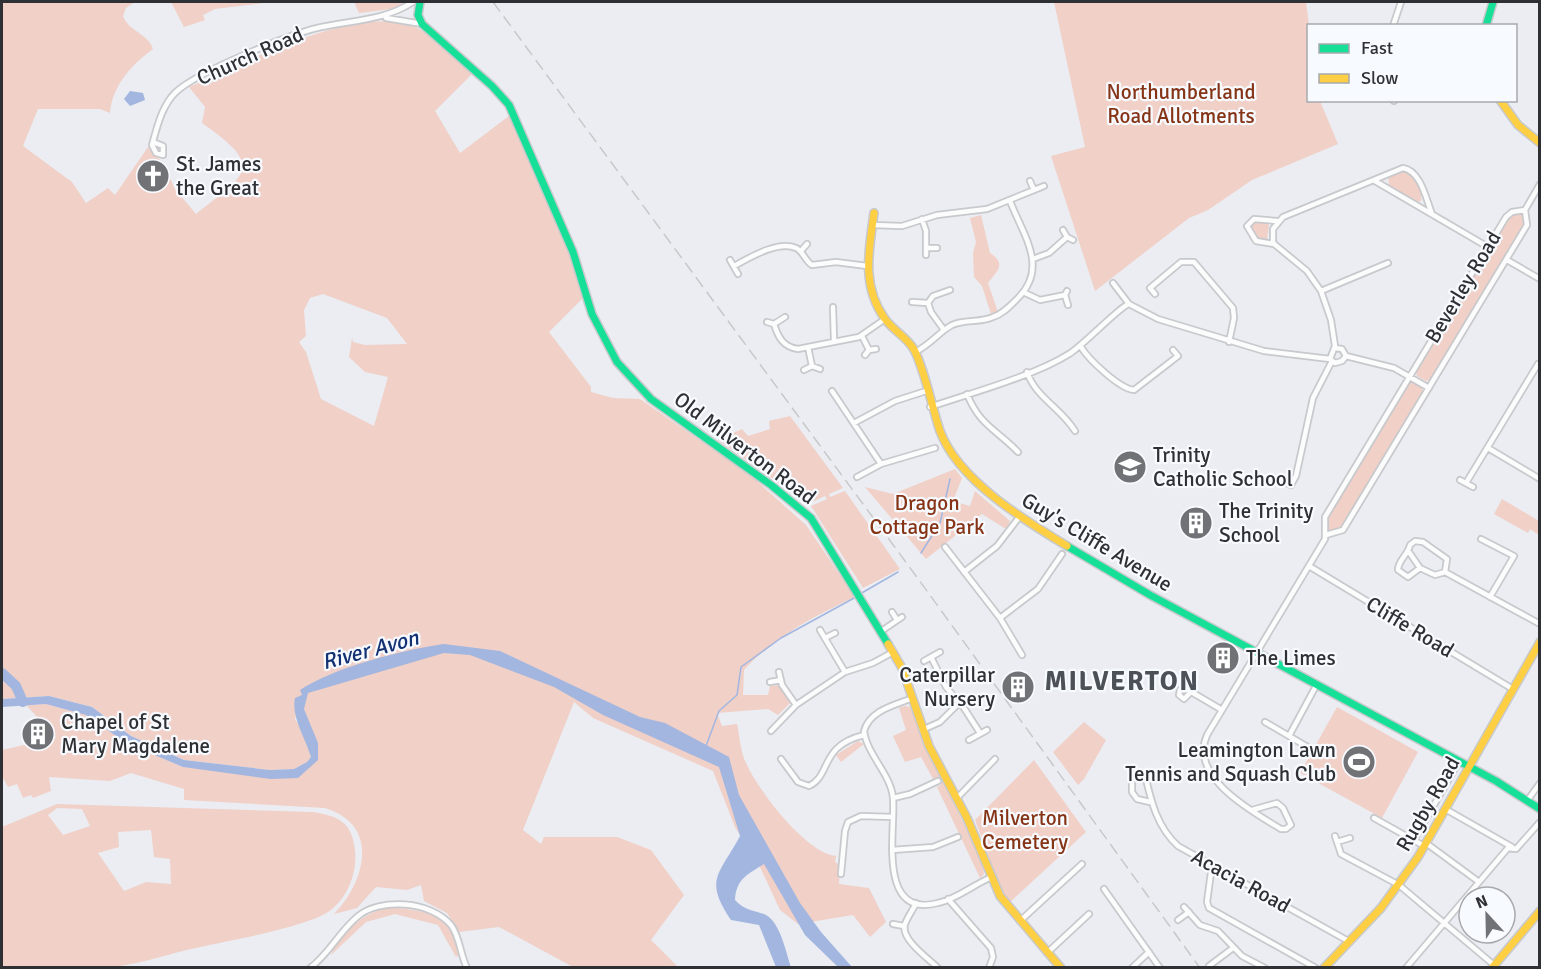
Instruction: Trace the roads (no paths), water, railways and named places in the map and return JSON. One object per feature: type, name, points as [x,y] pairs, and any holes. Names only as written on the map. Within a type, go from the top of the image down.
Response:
[{"type":"street","name":"Church Road","points":[[153,142],[161,117],[171,97],[195,79],[289,36],[339,23],[380,17],[400,10],[413,2]]},
{"type":"street","points":[[420,2],[418,15],[422,24]]},
{"type":"street","points":[[1394,24],[1401,2]]},
{"type":"street","points":[[1487,24],[1493,2]]},
{"type":"street","name":"Church Road","points":[[380,17],[422,24]]},
{"type":"street","name":"Old Milverton Road","points":[[422,24],[492,86],[509,105],[573,252],[592,314],[622,368],[651,399],[805,512],[893,652],[913,698],[922,730],[957,798],[1000,896],[1061,968]]},
{"type":"street","points":[[1501,102],[1518,125],[1539,143]]},
{"type":"street","points":[[1280,480],[1291,485],[1296,476],[1314,398],[1335,348],[1329,312],[1322,291],[1307,271],[1274,244],[1256,241],[1249,233],[1247,226],[1254,219],[1277,221],[1400,169],[1411,171],[1417,177],[1432,214]]},
{"type":"street","points":[[1030,181],[1034,190]]},
{"type":"street","points":[[1375,181],[1488,247]]},
{"type":"street","name":"Beverley Road","points":[[1252,810],[1277,803],[1283,808],[1291,825],[1286,829],[1281,829],[1252,810],[1228,794],[1204,760],[1205,740],[1326,535],[1343,530],[1507,260],[1527,225],[1525,210],[1539,184]]},
{"type":"street","points":[[872,225],[902,226],[922,219],[979,211],[1044,186]]},
{"type":"street","points":[[915,352],[957,323],[993,317],[1023,292],[1033,277],[1033,259],[1010,201]]},
{"type":"street","name":"Beverley Road","points":[[1326,535],[1323,526],[1325,517],[1409,375],[1509,213],[1525,210]]},
{"type":"street","name":"Guy's Cliffe Avenue","points":[[874,213],[867,266],[871,294],[885,319],[908,340],[915,352],[930,407],[945,441],[963,467],[978,483],[1020,516],[1150,595],[1470,768],[1539,809]]},
{"type":"street","points":[[922,219],[926,231],[926,255]]},
{"type":"street","points":[[1274,244],[1272,233],[1277,221]]},
{"type":"street","points":[[1063,230],[1067,237],[1073,240]]},
{"type":"street","points":[[1033,259],[1049,253],[1067,237]]},
{"type":"street","points":[[801,251],[807,244]]},
{"type":"street","points":[[734,267],[756,255],[791,247],[801,251],[812,265],[836,262],[867,266]]},
{"type":"street","points":[[926,248],[937,248]]},
{"type":"street","points":[[730,260],[738,274]]},
{"type":"street","points":[[1507,260],[1539,279]]},
{"type":"street","points":[[1155,294],[1150,288],[1181,262],[1194,262],[1233,308],[1229,342]]},
{"type":"street","points":[[1322,291],[1388,263]]},
{"type":"street","points":[[1113,283],[1129,304],[1158,319],[1229,342],[1277,353],[1340,362],[1346,356]]},
{"type":"street","points":[[928,303],[933,296],[950,290]]},
{"type":"street","points":[[1023,292],[1041,300],[1066,293],[1068,305]]},
{"type":"street","points":[[912,302],[928,303]]},
{"type":"street","points":[[928,303],[931,312],[944,330]]},
{"type":"street","points":[[930,407],[1062,359],[1080,347],[1121,307],[1129,304]]},
{"type":"street","points":[[833,307],[834,340]]},
{"type":"street","points":[[825,317],[833,316]]},
{"type":"street","points":[[767,322],[774,324],[785,317]]},
{"type":"street","points":[[774,324],[779,338],[788,346],[798,349],[862,336],[885,319]]},
{"type":"street","points":[[862,336],[869,350]]},
{"type":"street","points":[[808,347],[812,366]]},
{"type":"street","points":[[1080,347],[1097,368],[1131,390],[1137,389],[1178,356],[1173,350]]},
{"type":"street","points":[[1335,348],[1342,349],[1346,356],[1389,366],[1429,388]]},
{"type":"street","points":[[865,355],[869,350],[876,349]]},
{"type":"street","points":[[1466,483],[1539,365],[1532,360]]},
{"type":"street","points":[[804,370],[812,366],[820,369]]},
{"type":"street","points":[[1027,372],[1034,389],[1065,415],[1075,431]]},
{"type":"street","points":[[832,391],[881,464]]},
{"type":"street","points":[[854,423],[895,401],[926,392]]},
{"type":"street","points":[[967,394],[979,418],[1018,452]]},
{"type":"street","points":[[857,477],[881,464],[935,448]]},
{"type":"street","points":[[1488,448],[1539,479]]},
{"type":"street","points":[[1460,480],[1473,487]]},
{"type":"street","points":[[964,572],[997,546],[1020,516]]},
{"type":"street","points":[[1481,539],[1514,556],[1490,597]]},
{"type":"street","points":[[1420,568],[1409,577],[1399,572],[1399,563],[1409,552],[1412,542],[1423,542],[1444,555],[1447,563],[1445,572]]},
{"type":"street","points":[[945,547],[1000,618],[1022,655]]},
{"type":"street","points":[[1409,552],[1420,568],[1435,575],[1445,572],[1539,624]]},
{"type":"street","points":[[1000,618],[1038,589],[1062,554]]},
{"type":"street","name":"Cliffe Road","points":[[1309,566],[1511,688]]},
{"type":"street","points":[[880,632],[900,619],[892,612]]},
{"type":"street","points":[[820,630],[845,672]]},
{"type":"street","points":[[825,638],[835,633]]},
{"type":"street","name":"Rugby Road","points":[[1324,968],[1350,942],[1399,885],[1448,810],[1511,688],[1539,642]]},
{"type":"street","points":[[771,731],[777,722],[796,705],[845,672],[873,663],[893,652]]},
{"type":"street","points":[[924,661],[940,652]]},
{"type":"street","points":[[931,657],[946,687],[980,733]]},
{"type":"street","points":[[779,672],[781,680],[796,705]]},
{"type":"street","points":[[770,682],[781,680]]},
{"type":"street","points":[[1289,736],[1317,684]]},
{"type":"street","points":[[1191,692],[1221,710]]},
{"type":"street","points":[[913,698],[874,715],[866,724],[864,735],[893,798],[892,869],[896,883],[905,895],[916,903],[934,904],[992,877]]},
{"type":"street","points":[[922,730],[940,722],[959,703]]},
{"type":"street","points":[[770,716],[777,722]]},
{"type":"street","points":[[1272,726],[1276,719]]},
{"type":"street","points":[[1265,722],[1311,748]]},
{"type":"street","points":[[969,740],[987,730]]},
{"type":"street","points":[[781,759],[798,782],[809,786],[816,781],[837,747],[864,735]]},
{"type":"street","points":[[785,765],[791,760]]},
{"type":"street","points":[[957,798],[991,760]]},
{"type":"street","points":[[1414,840],[1458,762]]},
{"type":"street","name":"Acacia Road","points":[[1150,802],[1137,799],[1132,792],[1132,779],[1137,772],[1145,775],[1150,802],[1173,841],[1350,942]]},
{"type":"street","points":[[928,778],[931,784]]},
{"type":"street","points":[[893,798],[910,795],[938,781]]},
{"type":"street","points":[[1527,801],[1539,783]]},
{"type":"street","points":[[1448,810],[1516,849],[1539,822]]},
{"type":"street","points":[[841,874],[845,829],[850,821],[861,816],[893,817]]},
{"type":"street","points":[[1374,818],[1425,845],[1479,882]]},
{"type":"street","points":[[948,833],[951,840]]},
{"type":"street","points":[[892,850],[933,847],[958,837]]},
{"type":"street","points":[[1350,838],[1336,839],[1341,854],[1399,885],[1493,966],[1539,911]]},
{"type":"street","points":[[1406,968],[1508,848],[1512,847]]},
{"type":"street","points":[[835,860],[842,860]]},
{"type":"street","points":[[1020,921],[1082,864]]},
{"type":"street","points":[[1212,865],[1207,902],[1209,908],[1316,968]]},
{"type":"street","points":[[1104,889],[1160,968]]},
{"type":"street","points":[[1103,900],[1109,896]]},
{"type":"street","points":[[948,899],[991,948],[993,957],[988,968]]},
{"type":"street","points":[[916,903],[904,926],[908,938],[938,968]]},
{"type":"street","points":[[310,968],[358,915],[390,904],[425,909],[442,917],[456,933],[467,968]]},
{"type":"street","points":[[1184,906],[1200,925],[1221,934],[1242,956],[1266,968]]},
{"type":"street","points":[[1178,920],[1189,912]]},
{"type":"street","points":[[1047,953],[1089,914]]},
{"type":"street","points":[[893,924],[904,926]]},
{"type":"street","points":[[1209,966],[1233,948]]},
{"type":"street","points":[[1132,968],[1149,952]]},
{"type":"street","points":[[1210,957],[1215,962]]},
{"type":"water","points":[[130,91],[143,93],[145,100],[130,106],[124,99]]},
{"type":"water","points":[[444,644],[500,651],[640,717],[665,723],[729,757],[739,795],[800,903],[821,932],[852,967],[838,967],[805,935],[764,864],[740,882],[735,900],[745,908],[770,917],[782,938],[791,967],[776,967],[759,925],[731,920],[718,895],[716,885],[721,868],[740,836],[719,767],[603,715],[554,687],[470,655],[444,653],[308,693],[304,709],[318,743],[318,760],[298,778],[271,779],[183,767],[126,743],[86,715],[46,704],[2,707],[2,699],[49,696],[92,707],[131,736],[184,760],[270,770],[294,769],[311,757],[295,712],[295,698],[302,695],[300,690],[350,667],[409,650]]},
{"type":"waterway","points":[[921,553],[940,523],[950,479]]},
{"type":"waterway","points":[[860,594],[898,572]]},
{"type":"waterway","points":[[706,746],[719,711],[737,695],[741,667],[781,638],[856,597]]},
{"type":"waterway","points":[[2,673],[16,686],[23,702]]},
{"type":"railway","points":[[493,2],[919,580],[1200,968]]},
{"type":"place","name":"St. James the Great","points":[[153,176]]},
{"type":"place","name":"Trinity Catholic School","points":[[1130,467]]},
{"type":"place","name":"The Trinity School","points":[[1196,523]]},
{"type":"place","name":"The Limes","points":[[1223,658]]},
{"type":"place","name":"Caterpillar Nursery","points":[[1018,687]]},
{"type":"place","name":"Chapel of St Mary Magdalene","points":[[38,734]]},
{"type":"place","name":"Leamington Lawn Tennis and Squash Club","points":[[1359,762]]},
{"type":"district","name":"MILVERTON","points":[[1122,681]]},
{"type":"park label","name":"Northumberland Road Allotments","points":[[1181,104]]},
{"type":"park label","name":"Dragon Cottage Park","points":[[927,515]]},
{"type":"park label","name":"Milverton Cemetery","points":[[1025,830]]},
{"type":"water label","name":"River Avon","points":[[370,649]]}]
